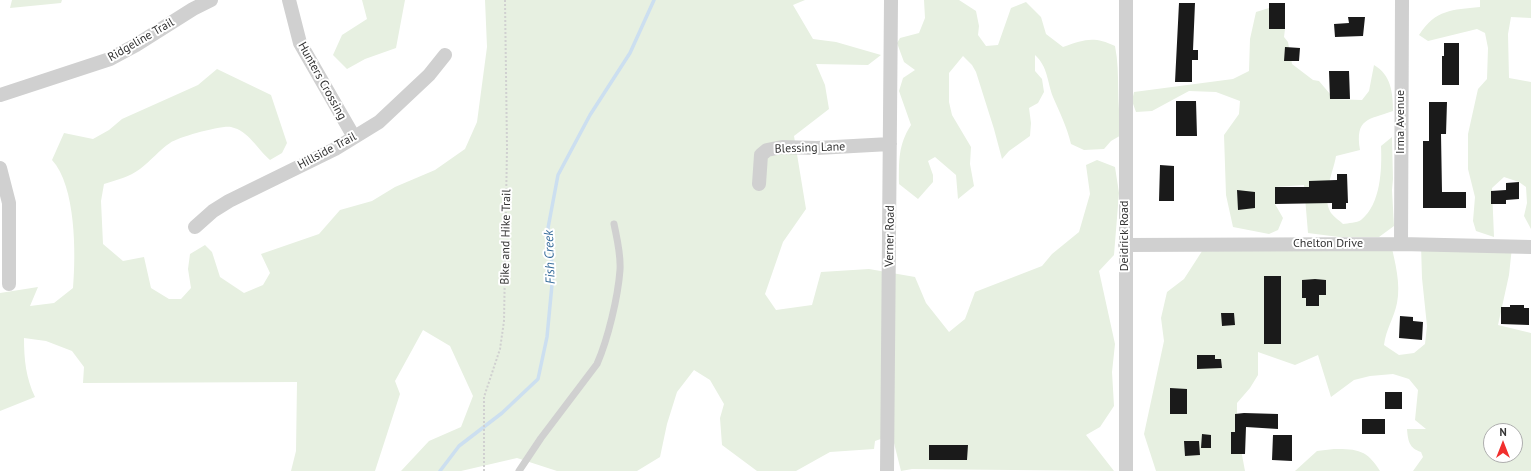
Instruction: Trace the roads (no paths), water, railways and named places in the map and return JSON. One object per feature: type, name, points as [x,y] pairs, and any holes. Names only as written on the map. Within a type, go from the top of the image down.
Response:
[{"type":"street","name":"Ridgeline Trail","points":[[0,95],[110,59],[136,45],[193,9],[211,0]]},
{"type":"street","name":"Hunters Crossing","points":[[289,0],[300,43],[354,137]]},
{"type":"street","name":"Verner Road","points":[[887,471],[891,0]]},
{"type":"street","name":"Deidrick Road","points":[[1126,0],[1126,471]]},
{"type":"street","name":"Irma Avenue","points":[[1401,244],[1402,0]]},
{"type":"street","name":"Hillside Trail","points":[[195,227],[213,211],[229,201],[335,148],[379,122],[429,75],[445,55]]},
{"type":"street","name":"Blessing Lane","points":[[759,184],[760,155],[767,150],[782,147],[817,148],[890,144]]},
{"type":"street","points":[[0,168],[9,202],[9,284]]},
{"type":"street","name":"Chelton Drive","points":[[1125,245],[1401,244],[1531,247]]},
{"type":"lane","points":[[519,471],[541,438],[597,364],[602,354],[609,329],[620,270],[619,250],[614,224]]},
{"type":"waterway","name":"Fish Creek","points":[[440,471],[459,446],[502,413],[538,379],[547,337],[553,274],[548,228],[558,175],[590,115],[630,53],[654,0]]}]
